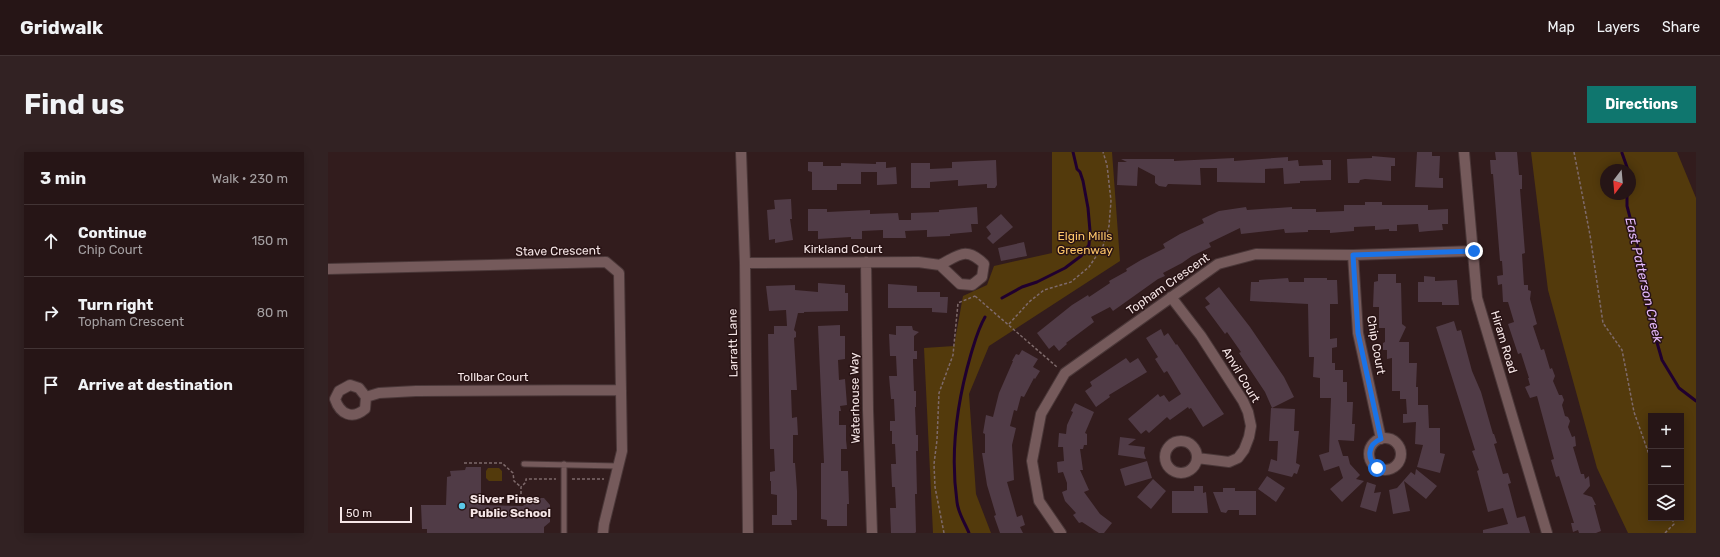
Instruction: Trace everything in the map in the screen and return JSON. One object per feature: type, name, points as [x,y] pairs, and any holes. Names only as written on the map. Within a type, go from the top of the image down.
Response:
[{"type":"street","name":"Larratt Lane","points":[[741,152],[745,263],[748,533]]},
{"type":"street","name":"Hiram Road","points":[[1464,152],[1477,298],[1547,533]]},
{"type":"street","name":"Topham Crescent","points":[[1061,533],[1040,501],[1032,461],[1041,414],[1065,373],[1218,264],[1256,254],[1353,255],[1474,251]]},
{"type":"street","name":"Chip Court","points":[[1353,255],[1358,333],[1381,439]]},
{"type":"street","name":"Stave Crescent","points":[[328,269],[606,262],[619,273],[622,451],[603,533]]},
{"type":"street","name":"Waterhouse Way","points":[[866,262],[872,533]]},
{"type":"street","name":"Kirkland Court","points":[[745,263],[918,262],[940,265]]},
{"type":"street","name":"Anvil Court","points":[[1171,297],[1201,336],[1243,401],[1248,412],[1251,426],[1244,450],[1238,458],[1229,462],[1197,458]]},
{"type":"street","name":"Tollbar Court","points":[[366,397],[379,393],[416,391],[622,390]]},
{"type":"lane","points":[[524,464],[618,466]]},
{"type":"lane","points":[[564,464],[564,533]]},
{"type":"path","points":[[1009,324],[1029,302],[1044,290],[1071,282],[1089,267],[1103,246],[1109,226],[1111,201],[1107,165],[1103,152]]},
{"type":"path","points":[[1574,152],[1590,235],[1603,323],[1622,350],[1634,412],[1648,452]]},
{"type":"path","points":[[972,293],[1065,373]]},
{"type":"path","points":[[944,533],[935,487],[934,464],[937,440],[939,393],[953,355],[958,303],[975,296]]},
{"type":"path","points":[[464,463],[502,463],[513,473],[514,481],[521,487]]},
{"type":"path","points":[[521,504],[521,487],[526,482],[526,479],[604,479]]},
{"type":"path","points":[[1665,533],[1674,524],[1673,521]]},
{"type":"green space","name":"Elgin Mills Greenway","points":[[1052,152],[1112,152],[1120,261],[989,346],[969,394],[976,494],[991,533],[933,533],[924,348],[954,346],[963,296],[987,285],[994,266],[1052,253]]},
{"type":"green space","points":[[1531,152],[1677,152],[1696,198],[1696,533],[1628,533],[1597,468],[1548,290]]},
{"type":"green space","points":[[488,468],[499,468],[502,471],[502,481],[489,481],[486,478],[486,471]]},
{"type":"building","points":[[1417,152],[1432,152],[1432,156],[1440,156],[1439,178],[1443,178],[1443,188],[1415,187]]},
{"type":"building","points":[[1495,152],[1517,152],[1519,175],[1522,175],[1522,189],[1520,189],[1525,253],[1522,254],[1524,285],[1528,285],[1528,290],[1531,291],[1530,299],[1537,324],[1533,326],[1541,350],[1544,349],[1550,369],[1552,368],[1555,376],[1553,381],[1559,395],[1562,395],[1564,400],[1562,405],[1565,416],[1568,417],[1570,421],[1568,427],[1572,437],[1575,436],[1576,446],[1573,447],[1581,474],[1584,474],[1585,479],[1589,476],[1590,486],[1583,494],[1592,497],[1596,505],[1594,505],[1601,531],[1596,533],[1579,533],[1578,530],[1573,532],[1571,523],[1574,523],[1559,476],[1556,477],[1551,460],[1554,459],[1537,396],[1530,398],[1525,387],[1530,385],[1529,378],[1521,353],[1518,354],[1508,324],[1514,322],[1508,302],[1503,302],[1502,284],[1498,285],[1497,276],[1503,275],[1502,261],[1500,261],[1493,174],[1491,174],[1490,160],[1496,160]]},
{"type":"building","points":[[1372,156],[1395,158],[1395,166],[1391,166],[1391,181],[1365,179],[1360,180],[1359,183],[1348,183],[1347,159],[1372,158]]},
{"type":"building","points":[[1288,157],[1288,161],[1298,160],[1299,166],[1323,165],[1322,160],[1331,160],[1331,180],[1300,181],[1300,183],[1284,184],[1283,168],[1265,169],[1265,183],[1217,182],[1217,168],[1200,168],[1201,185],[1168,184],[1166,187],[1159,186],[1155,183],[1155,176],[1138,167],[1137,186],[1117,185],[1118,162],[1127,162],[1121,159],[1174,159],[1174,161],[1234,158],[1234,161]]},
{"type":"building","points":[[996,160],[997,185],[995,188],[987,188],[987,184],[958,186],[958,180],[930,182],[930,188],[911,188],[911,163],[930,163],[930,169],[952,168],[952,162]]},
{"type":"building","points":[[808,162],[823,162],[823,166],[841,166],[841,163],[876,164],[876,162],[886,162],[886,168],[896,167],[897,184],[877,185],[877,172],[861,172],[861,184],[837,184],[837,190],[812,190],[812,172],[808,171]]},
{"type":"building","points":[[791,199],[792,219],[790,219],[793,240],[775,243],[775,239],[769,240],[767,210],[775,209],[774,200]]},
{"type":"building","points":[[1365,202],[1382,202],[1382,205],[1428,205],[1428,210],[1448,209],[1448,224],[1442,224],[1443,230],[1419,232],[1418,224],[1397,225],[1397,231],[1389,231],[1389,229],[1375,230],[1375,226],[1354,227],[1354,231],[1330,233],[1330,230],[1308,230],[1308,232],[1285,233],[1284,229],[1241,234],[1240,228],[1209,243],[1211,247],[1163,273],[1165,276],[1158,279],[1113,311],[1110,307],[1091,317],[1094,322],[1066,343],[1067,344],[1059,351],[1054,345],[1049,349],[1037,333],[1072,305],[1088,295],[1089,297],[1110,283],[1109,281],[1127,271],[1126,269],[1165,248],[1163,244],[1204,223],[1202,219],[1219,211],[1246,207],[1247,210],[1292,207],[1292,209],[1316,209],[1316,212],[1344,211],[1344,205],[1365,205]]},
{"type":"building","points":[[977,207],[978,224],[971,224],[972,232],[950,234],[950,236],[927,237],[927,230],[905,231],[906,238],[883,238],[883,230],[862,231],[862,239],[851,239],[851,237],[818,239],[818,231],[808,231],[808,209],[827,209],[827,212],[870,210],[870,214],[898,213],[899,220],[911,220],[911,213],[939,212],[939,210]]},
{"type":"building","points":[[1001,214],[1013,227],[993,244],[987,238],[991,234],[986,227]]},
{"type":"building","points":[[1024,242],[1027,256],[1001,261],[998,248]]},
{"type":"building","points":[[1378,274],[1396,274],[1396,283],[1401,283],[1402,324],[1406,327],[1399,342],[1409,342],[1409,363],[1417,363],[1416,387],[1418,387],[1418,405],[1428,405],[1429,428],[1440,428],[1440,453],[1445,454],[1440,473],[1417,467],[1423,445],[1415,444],[1416,422],[1403,423],[1403,414],[1407,414],[1406,399],[1400,399],[1400,391],[1392,391],[1392,358],[1387,359],[1387,350],[1383,350],[1383,343],[1385,342],[1385,328],[1379,328],[1379,307],[1373,307],[1374,282],[1378,281]]},
{"type":"building","points":[[1424,276],[1435,277],[1435,281],[1457,280],[1459,305],[1442,305],[1442,302],[1418,302],[1418,282],[1424,282]]},
{"type":"building","points":[[1288,278],[1289,282],[1304,282],[1304,278],[1327,278],[1327,280],[1337,280],[1338,304],[1330,304],[1330,339],[1337,338],[1337,347],[1332,348],[1332,363],[1335,363],[1335,370],[1343,370],[1343,382],[1347,382],[1347,402],[1353,402],[1352,424],[1355,424],[1354,441],[1338,440],[1343,456],[1348,456],[1350,464],[1360,475],[1356,479],[1364,481],[1342,502],[1330,489],[1343,478],[1339,466],[1324,471],[1319,455],[1329,452],[1331,398],[1320,398],[1320,378],[1313,377],[1314,357],[1309,357],[1308,304],[1250,301],[1251,282]]},
{"type":"building","points":[[818,283],[845,285],[845,293],[848,293],[848,311],[798,313],[794,330],[796,332],[796,337],[794,338],[797,390],[791,390],[792,418],[797,417],[798,435],[793,435],[793,463],[795,463],[797,491],[797,520],[791,520],[792,525],[772,525],[772,515],[777,515],[777,495],[771,494],[770,481],[770,472],[775,471],[774,449],[770,449],[768,334],[774,334],[774,326],[787,326],[786,310],[769,311],[766,286],[795,285],[795,290],[818,292]]},
{"type":"building","points":[[888,284],[917,286],[917,292],[940,292],[940,297],[948,297],[947,313],[932,312],[932,308],[888,308]]},
{"type":"building","points":[[1219,287],[1250,327],[1284,377],[1294,397],[1272,408],[1265,392],[1239,353],[1241,352],[1227,332],[1225,334],[1205,307],[1210,304],[1205,298]]},
{"type":"building","points":[[1454,321],[1457,331],[1461,330],[1472,371],[1481,392],[1497,443],[1494,444],[1503,474],[1508,473],[1511,483],[1508,484],[1517,518],[1525,516],[1530,533],[1483,533],[1483,530],[1508,524],[1503,508],[1488,512],[1477,471],[1479,470],[1472,451],[1475,450],[1436,327]]},
{"type":"building","points":[[840,325],[840,336],[845,336],[845,359],[838,360],[839,380],[845,379],[847,405],[840,406],[841,411],[839,411],[839,425],[846,425],[847,449],[841,449],[841,471],[848,471],[849,504],[847,504],[847,526],[827,526],[827,520],[821,519],[821,463],[824,463],[818,326]]},
{"type":"building","points":[[896,326],[912,326],[913,330],[919,332],[914,336],[914,351],[917,351],[917,359],[913,359],[914,391],[916,391],[916,435],[918,435],[918,451],[916,451],[917,494],[915,494],[915,533],[891,533],[890,508],[896,508],[895,487],[892,487],[891,464],[896,464],[895,444],[892,444],[892,431],[890,431],[890,421],[895,421],[894,399],[891,399],[889,376],[897,376],[896,356],[890,356],[889,334],[896,335]]},
{"type":"building","points":[[1161,329],[1164,336],[1168,333],[1176,345],[1177,344],[1224,414],[1203,427],[1191,408],[1189,409],[1188,407],[1170,420],[1167,417],[1149,433],[1146,430],[1141,434],[1128,419],[1158,394],[1160,397],[1164,395],[1169,402],[1181,394],[1167,371],[1164,373],[1155,359],[1158,357],[1146,338]]},
{"type":"building","points":[[1022,350],[1038,359],[1033,367],[1040,371],[1035,379],[1034,378],[1024,397],[1021,396],[1017,411],[1014,410],[1010,426],[1016,428],[1012,445],[1014,480],[1007,482],[1017,517],[1022,515],[1025,525],[1020,527],[1023,533],[1000,533],[994,516],[996,515],[987,485],[982,453],[985,453],[985,434],[983,433],[986,415],[993,417],[999,393],[1012,361],[1016,354],[1019,355]]},
{"type":"building","points":[[1126,358],[1130,363],[1138,358],[1147,372],[1109,395],[1110,397],[1096,407],[1085,391],[1092,386],[1090,382]]},
{"type":"building","points":[[1075,403],[1094,412],[1085,433],[1087,434],[1087,445],[1084,445],[1083,449],[1080,449],[1083,470],[1080,470],[1089,490],[1084,492],[1100,514],[1112,523],[1104,533],[1099,533],[1082,522],[1079,523],[1073,515],[1076,513],[1065,501],[1062,492],[1067,490],[1067,483],[1063,472],[1058,473],[1057,462],[1064,461],[1063,447],[1058,447],[1059,433],[1066,434],[1067,425],[1073,412],[1071,411]]},
{"type":"building","points":[[1271,408],[1295,409],[1294,431],[1299,431],[1296,463],[1300,465],[1297,474],[1294,473],[1292,477],[1268,471],[1271,459],[1277,461],[1278,441],[1269,441]]},
{"type":"building","points":[[1120,437],[1136,439],[1128,445],[1145,447],[1144,453],[1146,459],[1118,455]]},
{"type":"building","points":[[1147,461],[1152,478],[1125,486],[1120,469]]},
{"type":"building","points":[[466,467],[481,467],[481,505],[523,506],[531,498],[544,498],[550,505],[550,522],[544,527],[544,533],[427,533],[427,529],[422,529],[421,505],[446,505],[447,477],[451,476],[450,471],[465,470]]},
{"type":"building","points":[[1416,469],[1437,486],[1426,499],[1404,481],[1410,511],[1393,514],[1389,490],[1397,488],[1411,472],[1415,475]]},
{"type":"building","points":[[1267,476],[1285,488],[1276,502],[1258,489]]},
{"type":"building","points":[[1153,479],[1166,491],[1151,509],[1137,497]]},
{"type":"building","points":[[1367,482],[1376,485],[1374,493],[1381,492],[1376,512],[1360,507]]},
{"type":"building","points":[[1194,486],[1203,486],[1203,493],[1206,492],[1208,513],[1172,513],[1172,491],[1194,491]]},
{"type":"building","points":[[1223,488],[1235,488],[1235,491],[1256,491],[1256,515],[1239,515],[1239,510],[1228,510],[1226,513],[1221,512],[1213,492],[1223,492]]},
{"type":"waterway","points":[[1002,298],[1022,287],[1037,282],[1065,268],[1081,256],[1089,245],[1090,231],[1088,208],[1083,181],[1080,172],[1077,169],[1073,152]]},
{"type":"waterway","name":"East Patterson Creek","points":[[1622,153],[1626,164]]},
{"type":"waterway","name":"East Patterson Creek","points":[[1627,200],[1627,206],[1642,263],[1642,273],[1652,325],[1662,360],[1679,388],[1696,401]]},
{"type":"waterway","points":[[969,533],[960,514],[955,484],[954,465],[956,428],[966,372],[980,326],[985,317]]},
{"type":"place","name":"Silver Pines Public School","points":[[462,506]]},
{"type":"route","points":[[1377,468],[1370,460],[1369,454],[1372,444],[1381,439],[1358,333],[1353,255],[1474,251]]}]
